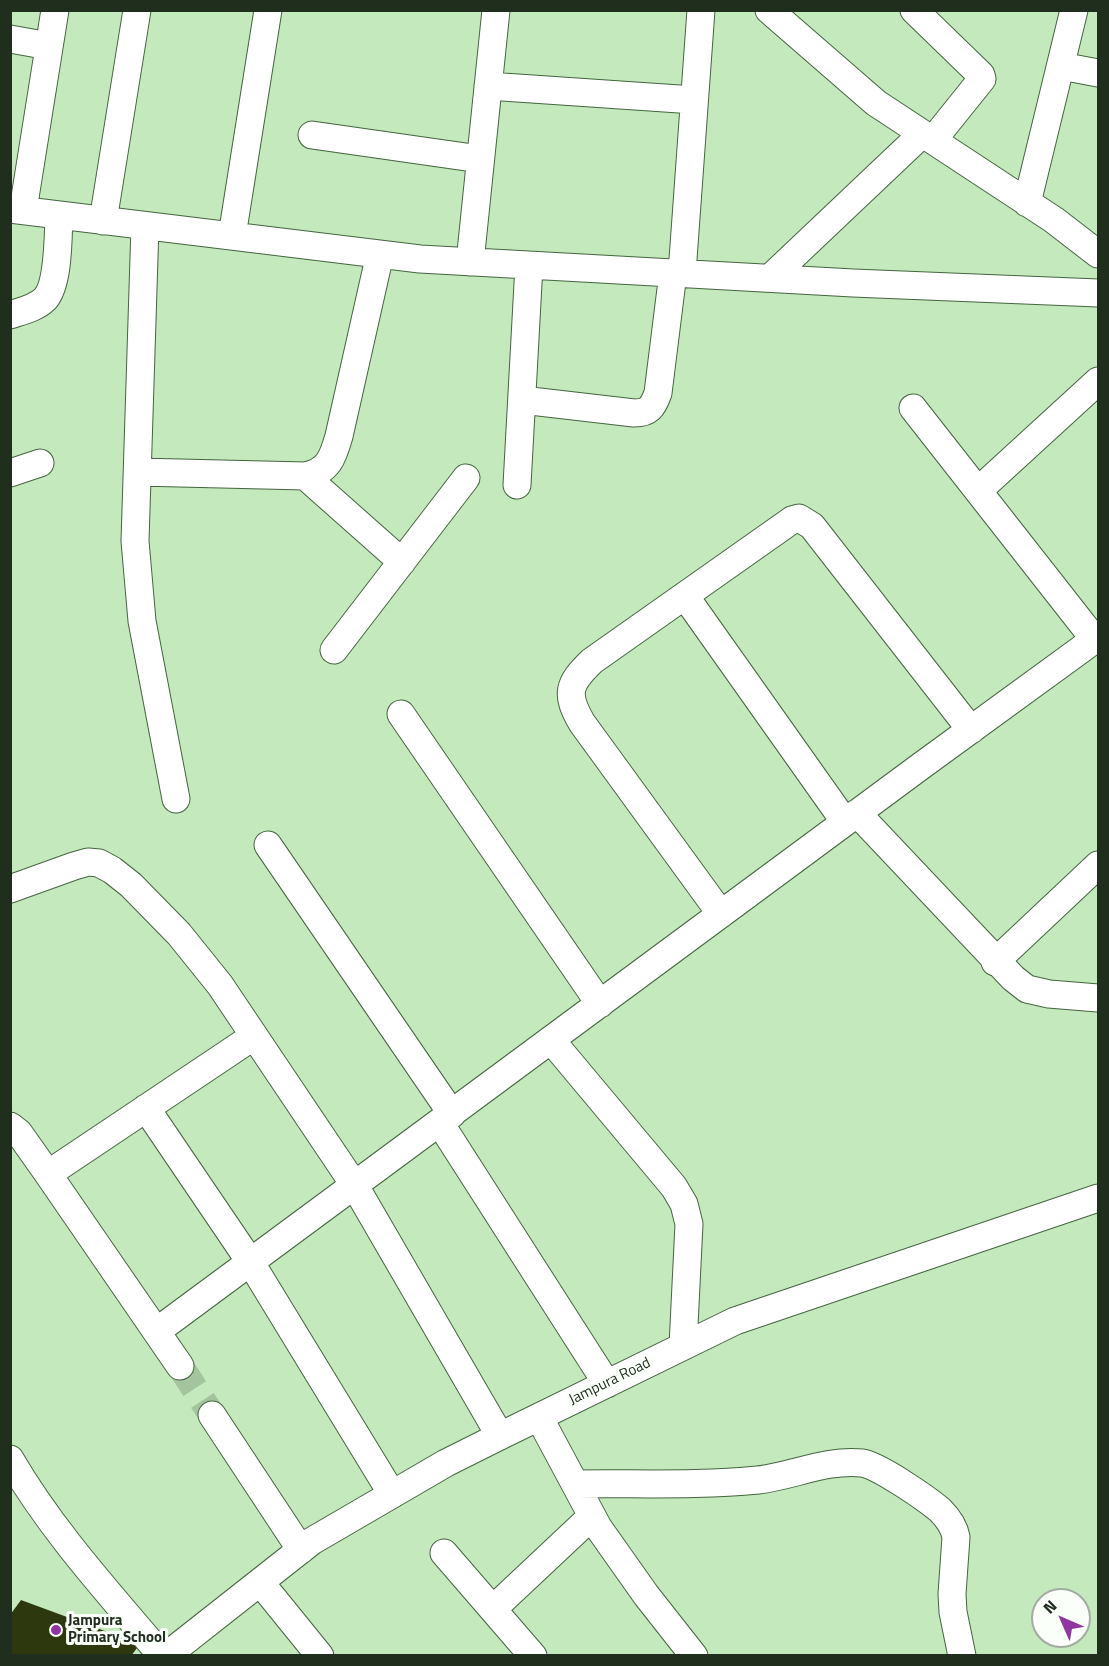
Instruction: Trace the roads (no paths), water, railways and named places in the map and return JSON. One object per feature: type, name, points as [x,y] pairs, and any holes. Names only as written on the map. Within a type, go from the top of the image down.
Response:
[{"type":"street","points":[[55,10],[17,210],[420,259],[1098,293]]},
{"type":"street","points":[[103,221],[137,10]]},
{"type":"street","points":[[232,236],[268,10]]},
{"type":"street","points":[[522,400],[643,413],[650,409],[658,393],[677,273],[701,10]]},
{"type":"street","points":[[769,10],[876,103],[1054,220],[1098,254]]},
{"type":"street","points":[[770,278],[927,137],[982,79],[978,72],[914,10]]},
{"type":"street","points":[[1027,203],[1074,10]]},
{"type":"street","points":[[470,262],[488,86],[489,12]]},
{"type":"street","points":[[10,39],[49,45]]},
{"type":"street","points":[[1060,66],[1098,73]]},
{"type":"street","points":[[488,86],[694,100]]},
{"type":"street","points":[[312,135],[480,159]]},
{"type":"street","points":[[10,315],[38,304],[50,290],[54,274],[59,215]]},
{"type":"street","points":[[145,226],[135,541],[141,611],[176,799]]},
{"type":"street","points":[[138,472],[305,476],[318,474],[326,467],[333,455],[380,254]]},
{"type":"street","points":[[517,485],[529,265]]},
{"type":"street","points":[[979,490],[1098,381]]},
{"type":"street","points":[[157,1331],[1096,639],[913,408]]},
{"type":"street","points":[[10,472],[40,464]]},
{"type":"street","points":[[305,476],[402,562]]},
{"type":"street","points":[[334,650],[466,478]]},
{"type":"street","points":[[721,914],[582,723],[571,699],[571,688],[576,678],[592,661],[792,520],[799,518],[812,526],[971,729]]},
{"type":"street","points":[[685,596],[851,818],[995,962],[1027,988],[1049,994],[1098,998]]},
{"type":"street","points":[[401,714],[600,1004]]},
{"type":"street","points":[[268,845],[446,1118],[607,1384]]},
{"type":"street","points":[[10,889],[88,862],[99,863],[131,885],[200,958],[355,1186],[500,1436]]},
{"type":"street","points":[[995,962],[1098,865]]},
{"type":"street","points":[[48,1174],[254,1036]]},
{"type":"street","points":[[551,1040],[674,1187],[684,1204],[689,1224],[684,1346]]},
{"type":"street","points":[[146,1108],[251,1263],[392,1494]]},
{"type":"street","points":[[10,1126],[19,1133],[180,1366]]},
{"type":"street","name":"Jampura Road","points":[[166,1656],[312,1541],[446,1463],[500,1436],[735,1321],[1098,1198]]},
{"type":"street","points":[[212,1415],[301,1551]]},
{"type":"street","points":[[539,1417],[592,1516],[646,1595],[694,1656]]},
{"type":"street","points":[[10,1459],[32,1497],[72,1550],[162,1656]]},
{"type":"street","points":[[575,1484],[735,1482],[762,1479],[845,1462],[865,1463],[883,1472],[939,1510],[955,1528],[953,1612],[963,1656]]},
{"type":"street","points":[[493,1610],[592,1516]]},
{"type":"street","points":[[444,1553],[533,1656]]},
{"type":"street","points":[[260,1582],[320,1656]]},
{"type":"tunnel","points":[[180,1366],[212,1415]]},
{"type":"place","name":"Jampura Primary School","points":[[56,1630]]}]
